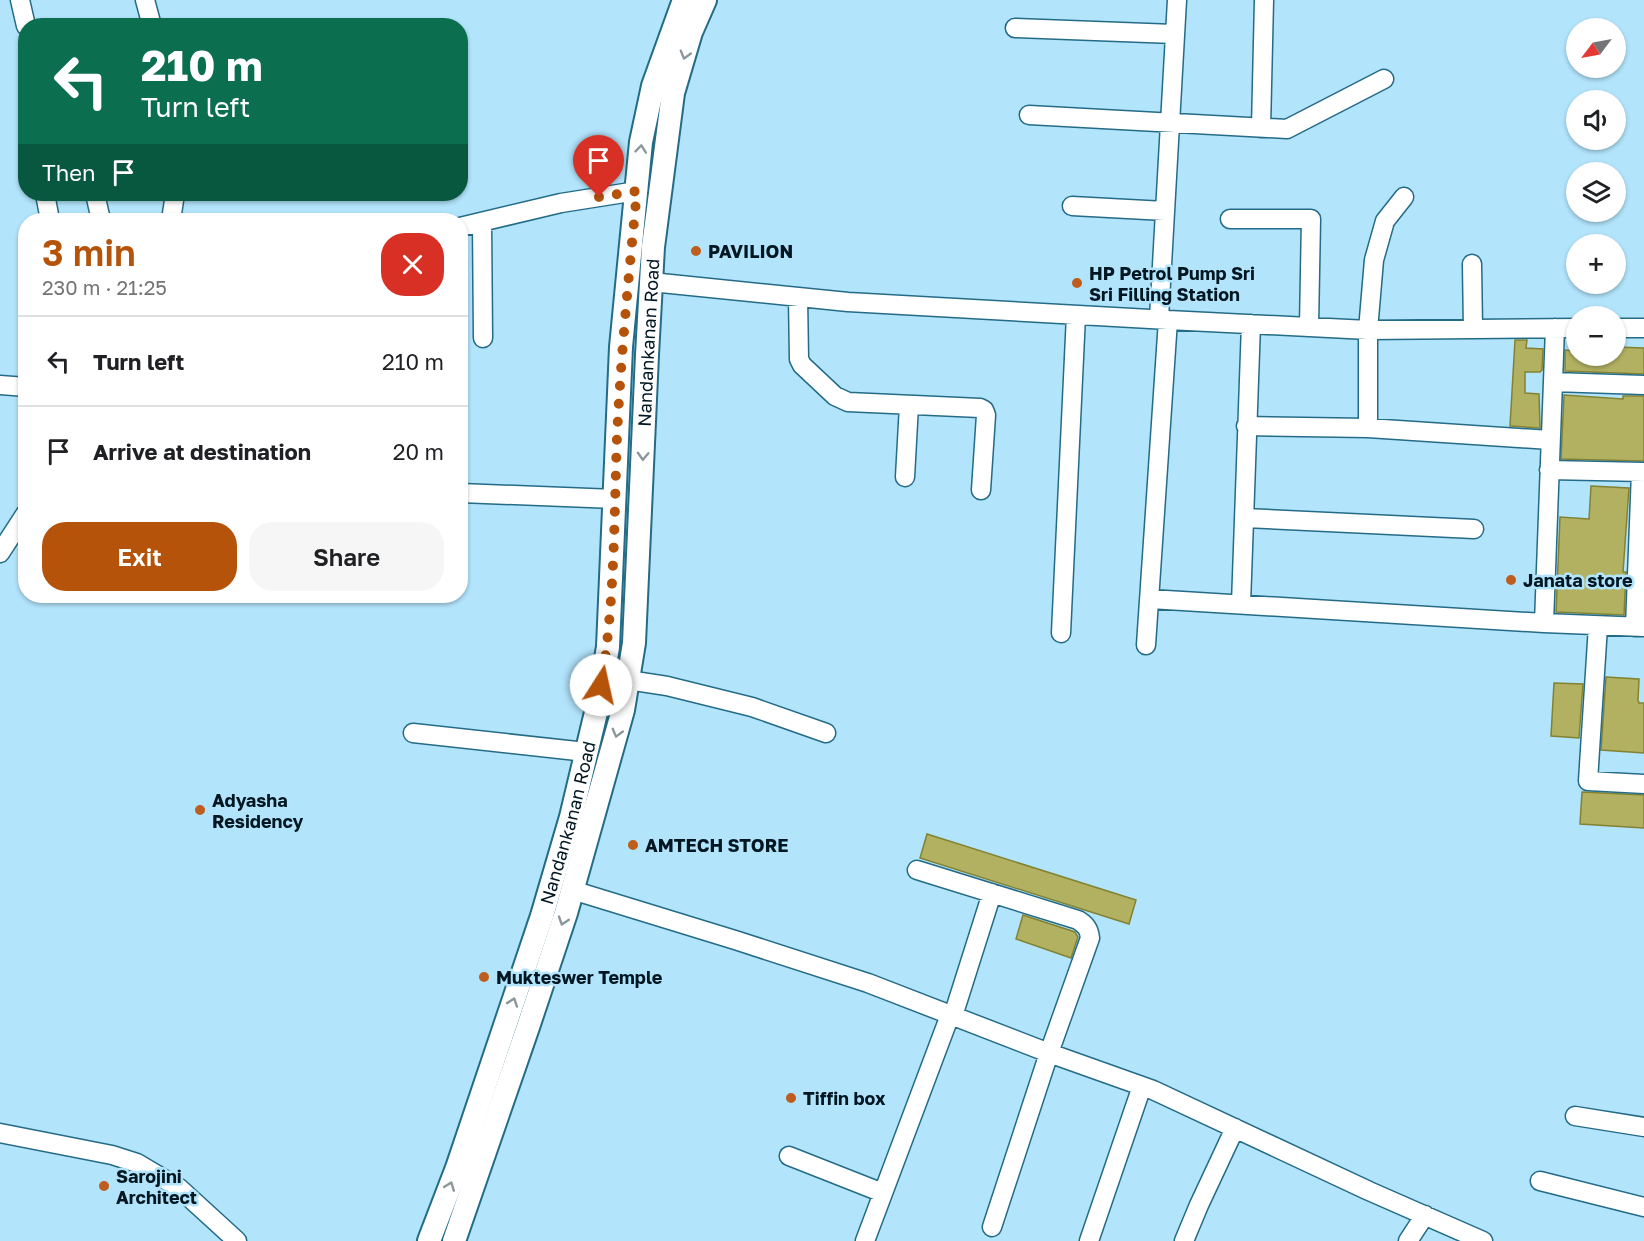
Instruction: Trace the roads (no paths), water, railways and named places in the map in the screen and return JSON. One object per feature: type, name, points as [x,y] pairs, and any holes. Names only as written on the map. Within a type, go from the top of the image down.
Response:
[{"type":"main road","name":"Nandankanan Road","points":[[429,1241],[457,1168],[542,916],[571,817],[598,704],[608,647],[622,337],[641,142],[653,86],[684,0]]},
{"type":"main road","name":"Nandankanan Road","points":[[454,1241],[528,1027],[572,890],[596,813],[623,710],[634,643],[653,247],[673,93],[691,32],[705,0]]},
{"type":"main road","points":[[622,337],[648,338]]},
{"type":"street","points":[[20,0],[24,18]]},
{"type":"street","points":[[146,0],[150,18]]},
{"type":"street","points":[[1146,645],[1163,319],[1165,211],[1177,0]]},
{"type":"street","points":[[1260,128],[1264,0]]},
{"type":"street","points":[[1015,28],[1174,34]]},
{"type":"street","points":[[1029,115],[1287,129],[1384,79]]},
{"type":"street","points":[[468,225],[561,202],[637,191]]},
{"type":"street","points":[[1368,428],[1368,330],[1374,260],[1385,221],[1404,197]]},
{"type":"street","points":[[1072,206],[1165,211]]},
{"type":"street","points":[[1230,219],[1311,219],[1309,326]]},
{"type":"street","points":[[482,222],[483,338]]},
{"type":"street","points":[[1472,264],[1473,329]]},
{"type":"street","points":[[651,282],[848,302],[1368,330],[1566,328]]},
{"type":"street","points":[[798,297],[798,352],[802,365],[840,399],[848,402],[984,410],[986,415],[981,490]]},
{"type":"street","points":[[1061,633],[1076,315]]},
{"type":"street","points":[[1241,604],[1251,324]]},
{"type":"street","points":[[1544,623],[1555,328]]},
{"type":"street","points":[[1626,328],[1644,328]]},
{"type":"street","points":[[1553,382],[1644,385]]},
{"type":"street","points":[[0,385],[18,386]]},
{"type":"street","points":[[905,477],[909,405]]},
{"type":"street","points":[[1246,426],[1368,428],[1550,440]]},
{"type":"street","points":[[1150,599],[1639,627],[1642,472],[1550,470]]},
{"type":"street","points":[[468,493],[615,499]]},
{"type":"street","points":[[1245,518],[1474,529]]},
{"type":"street","points":[[0,553],[18,525]]},
{"type":"street","points":[[1598,626],[1588,781],[1644,784]]},
{"type":"street","points":[[628,680],[667,686],[752,707],[826,733]]},
{"type":"street","points":[[414,733],[586,752]]},
{"type":"street","points":[[917,870],[1078,920],[1089,930],[1090,938],[1049,1053],[992,1227]]},
{"type":"street","points":[[572,890],[868,983],[1049,1053],[1143,1086],[1483,1241]]},
{"type":"street","points":[[865,1241],[951,1015],[992,893]]},
{"type":"street","points":[[1089,1241],[1143,1086]]},
{"type":"street","points":[[1575,1116],[1644,1127]]},
{"type":"street","points":[[1184,1241],[1234,1128]]},
{"type":"street","points":[[0,1133],[112,1155],[137,1163],[178,1188],[237,1241]]},
{"type":"street","points":[[789,1156],[883,1193]]},
{"type":"street","points":[[1540,1180],[1644,1208]]},
{"type":"street","points":[[1408,1241],[1425,1215]]},
{"type":"place","name":"PAVILION","points":[[696,251]]},
{"type":"place","name":"HP Petrol Pump Sri Sri Filling Station","points":[[1077,283]]},
{"type":"place","name":"Janata store","points":[[1511,580]]},
{"type":"place","name":"Adyasha Residency","points":[[200,810]]},
{"type":"place","name":"AMTECH STORE","points":[[633,845]]},
{"type":"place","name":"Mukteswer Temple","points":[[484,977]]},
{"type":"place","name":"Tiffin box","points":[[791,1098]]},
{"type":"place","name":"Sarojini Architect","points":[[104,1186]]}]
